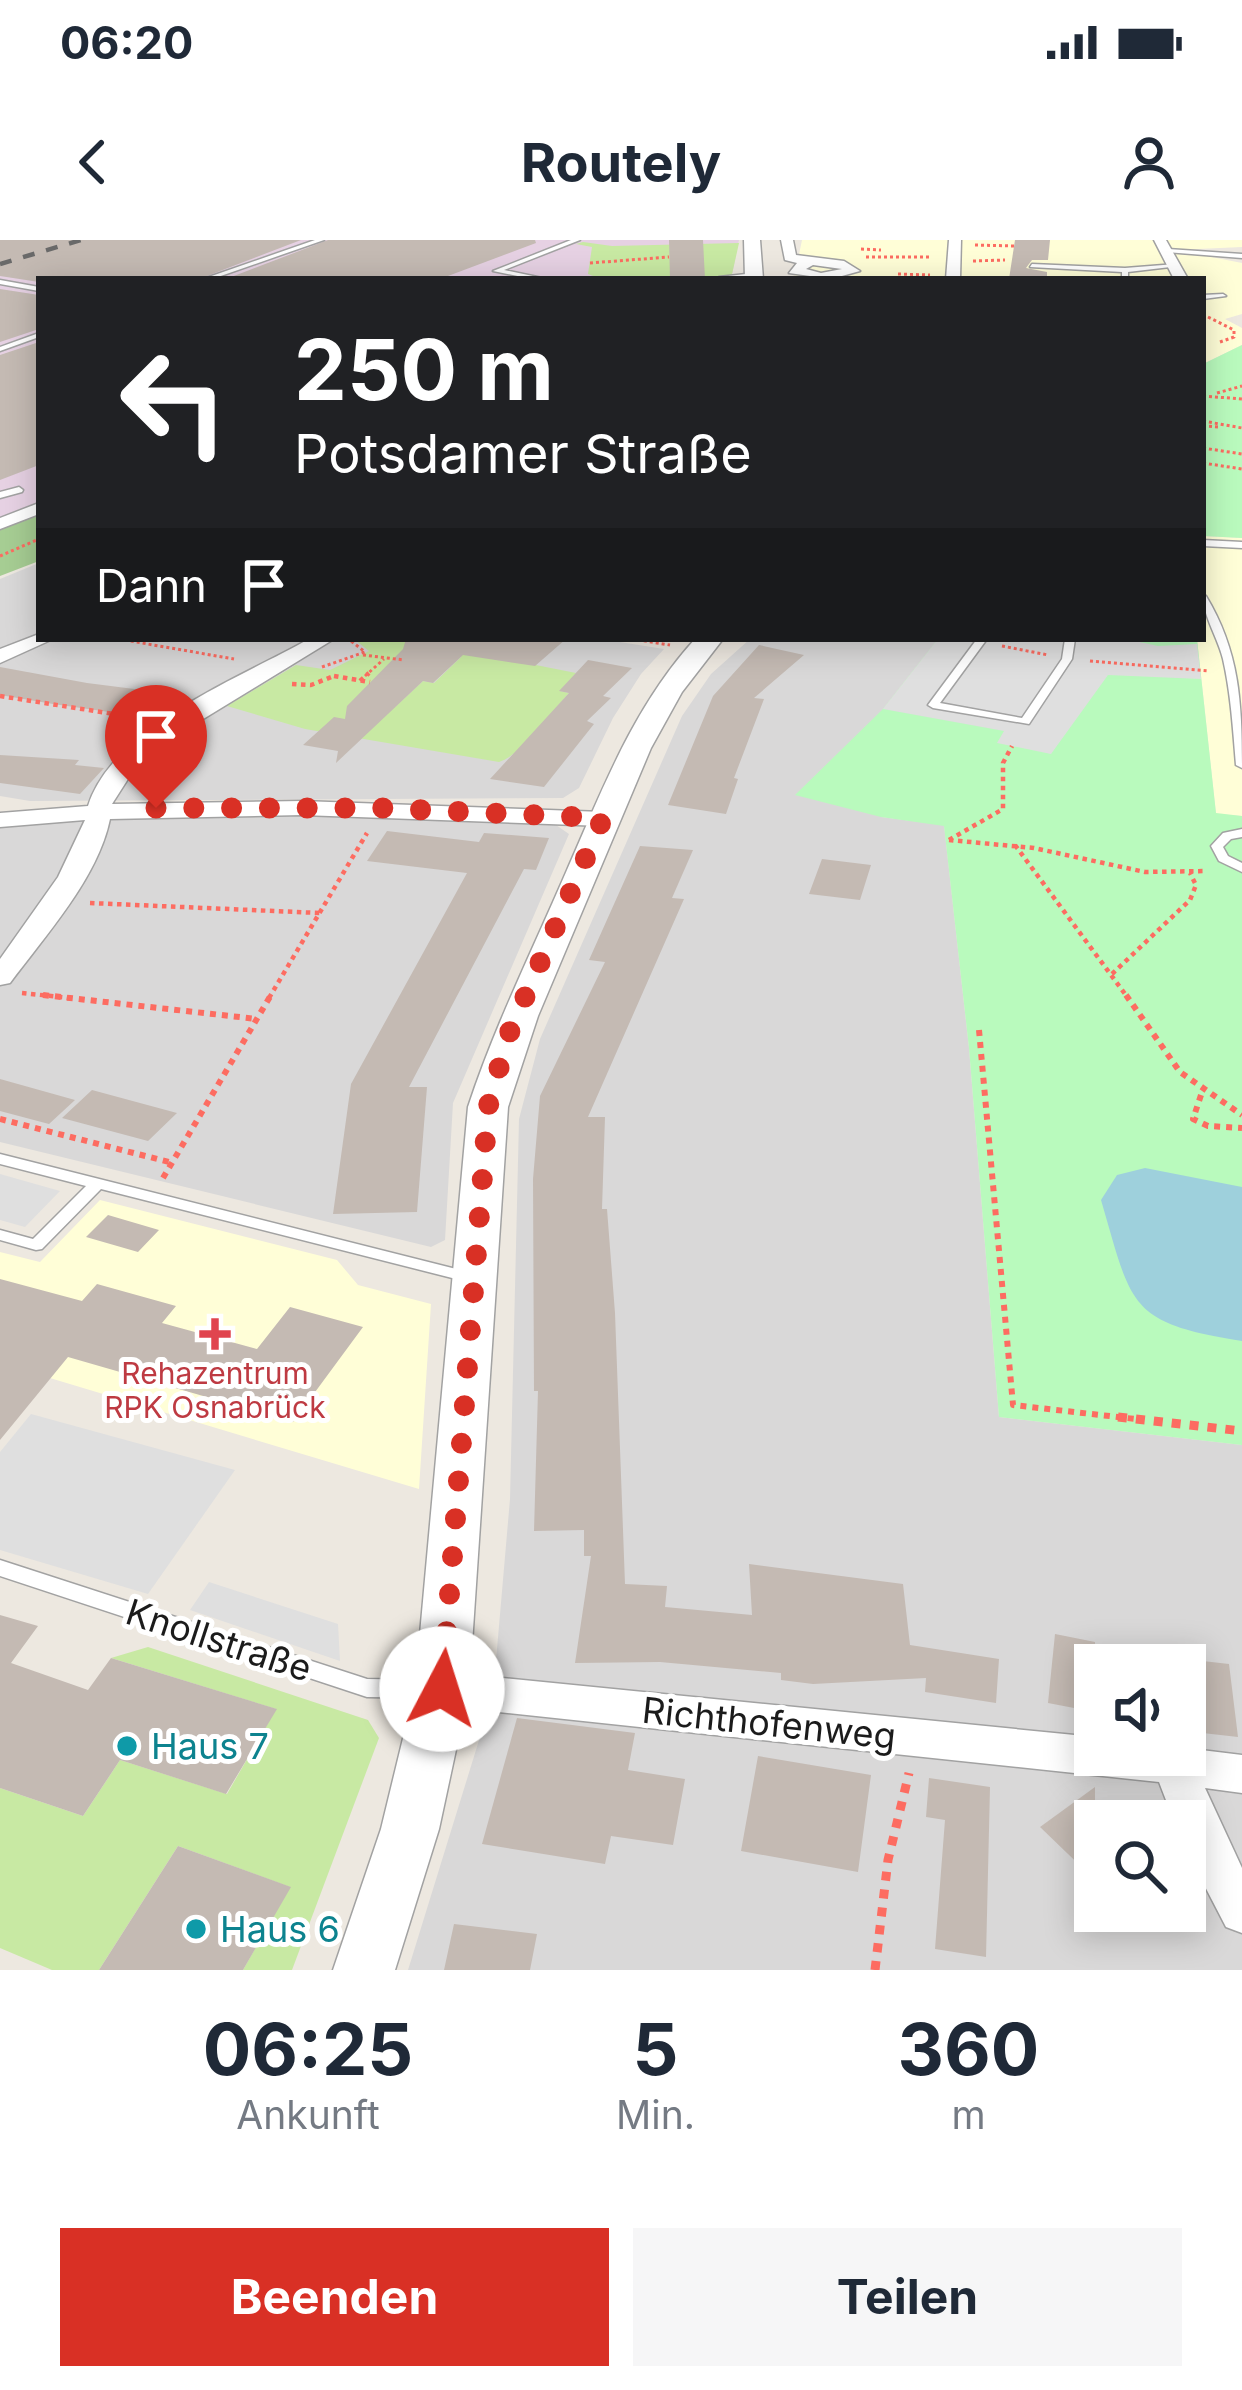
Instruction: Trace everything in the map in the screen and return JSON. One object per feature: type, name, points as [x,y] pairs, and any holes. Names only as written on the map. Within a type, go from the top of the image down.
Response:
[{"type":"street","points":[[752,240],[754,276]]},
{"type":"street","points":[[787,240],[790,257],[809,262],[794,270],[817,276]]},
{"type":"street","points":[[953,276],[952,258],[960,242]]},
{"type":"street","points":[[1164,246],[1178,272]]},
{"type":"street","points":[[827,276],[853,272],[838,263]]},
{"type":"street","points":[[0,524],[36,509]]},
{"type":"street","points":[[0,657],[37,642]]},
{"type":"street","points":[[10,985],[96,831],[97,810],[108,787],[172,724],[318,642]]},
{"type":"street","points":[[364,1970],[410,1829],[442,1689],[488,1107],[508,1036],[603,818],[665,690],[707,642]]},
{"type":"street","points":[[0,820],[97,810],[382,808],[603,818]]},
{"type":"street","name":"Richthofenweg","points":[[442,1689],[1074,1753]]},
{"type":"street","name":"Richthofenweg","points":[[1206,1768],[1242,1774]]},
{"type":"street","points":[[1179,1776],[1209,1852],[1242,1912]]},
{"type":"lane","points":[[215,276],[321,240]]},
{"type":"lane","points":[[523,276],[496,272],[577,240]]},
{"type":"lane","points":[[1164,246],[1218,244]]},
{"type":"lane","points":[[1164,246],[1242,256]]},
{"type":"lane","points":[[1031,266],[1125,275],[1178,272]]},
{"type":"lane","points":[[0,282],[36,285]]},
{"type":"lane","points":[[1206,297],[1223,296]]},
{"type":"lane","points":[[0,349],[36,336]]},
{"type":"lane","points":[[1206,342],[1220,342]]},
{"type":"lane","points":[[0,495],[19,490]]},
{"type":"lane","points":[[1206,543],[1242,545]]},
{"type":"lane","points":[[1206,603],[1218,624],[1232,673],[1242,765]]},
{"type":"lane","points":[[980,642],[933,705],[1025,722],[1067,659],[1070,642]]},
{"type":"lane","points":[[1237,866],[1217,846],[1227,836],[1242,833]]},
{"type":"lane","points":[[0,1159],[475,1279]]},
{"type":"lane","points":[[0,1235],[36,1245],[97,1184]]},
{"type":"lane","name":"Knollstraße","points":[[0,1568],[367,1688],[442,1689]]},
{"type":"path","points":[[880,255],[882,240]]},
{"type":"path","points":[[960,242],[1014,246]]},
{"type":"path","points":[[838,263],[880,255],[952,258]]},
{"type":"path","points":[[590,262],[669,257]]},
{"type":"path","points":[[968,262],[1005,260]]},
{"type":"path","points":[[1206,316],[1234,331],[1234,337]]},
{"type":"path","points":[[1220,342],[1242,338]]},
{"type":"path","points":[[1206,396],[1242,386]]},
{"type":"path","points":[[1206,396],[1242,399]]},
{"type":"path","points":[[1206,423],[1241,428]]},
{"type":"path","points":[[1206,448],[1242,454]]},
{"type":"path","points":[[1206,463],[1242,469]]},
{"type":"path","points":[[0,556],[36,540]]},
{"type":"path","points":[[136,642],[273,666]]},
{"type":"path","points":[[652,642],[673,645]]},
{"type":"path","points":[[990,642],[1067,659],[1232,673]]},
{"type":"path","points":[[360,654],[404,660]]},
{"type":"path","points":[[360,681],[386,658]]},
{"type":"path","points":[[329,668],[334,676],[370,682]]},
{"type":"path","points":[[0,696],[172,724]]},
{"type":"path","points":[[1012,746],[1003,763],[1003,808],[949,840],[1015,845],[1121,869],[1190,873],[1237,866]]},
{"type":"path","points":[[0,1119],[172,1163],[382,808]]},
{"type":"path","points":[[1015,845],[1112,974],[1172,1067],[1201,1094],[1242,1115]]},
{"type":"path","points":[[1112,974],[1190,900],[1196,885],[1190,873]]},
{"type":"path","points":[[60,900],[320,913]]},
{"type":"path","points":[[10,985],[257,1019]]},
{"type":"path","points":[[979,1030],[1013,1405],[1242,1431]]},
{"type":"path","points":[[1201,1094],[1193,1118],[1208,1126],[1242,1128]]},
{"type":"path","points":[[875,1970],[889,1860],[916,1739]]},
{"type":"shaded area","points":[[0,240],[739,240],[732,276],[36,276],[36,506],[0,521]]},
{"type":"shaded area","points":[[802,240],[1242,240],[1242,247],[1176,250],[1242,263],[1242,314],[1225,319],[1242,328],[1242,345],[1206,363],[1206,276],[795,276]]},
{"type":"shaded area","points":[[1206,536],[1242,538],[1242,816],[1216,814],[1197,642],[1206,642]]},
{"type":"shaded area","points":[[36,564],[36,642],[620,642],[664,649],[641,674],[613,718],[579,788],[563,798],[30,801],[0,796],[0,579]]},
{"type":"shaded area","points":[[747,642],[936,642],[883,709],[881,817],[944,825],[969,1048],[999,1417],[1242,1445],[1242,1970],[408,1970],[493,1695],[510,1499],[519,1119],[540,1039],[682,716],[711,674]]},
{"type":"shaded area","points":[[936,642],[1197,644],[1201,679],[1108,675],[1051,754],[997,743],[1004,731],[883,709]]},
{"type":"shaded area","points":[[140,809],[525,821],[556,825],[569,834],[453,1103],[445,1240],[431,1247],[0,1142],[0,821]]},
{"type":"shaded area","points":[[0,1174],[60,1191],[25,1227],[0,1220]]},
{"type":"shaded area","name":"Rehazentrum RPK Osnabrück","points":[[100,1200],[337,1260],[358,1285],[431,1304],[419,1489],[0,1363],[0,1252],[40,1262]]},
{"type":"shaded area","points":[[31,1414],[235,1470],[148,1594],[0,1550],[0,1452]]},
{"type":"shaded area","points":[[209,1582],[338,1624],[340,1661],[190,1610]]},
{"type":"green space","points":[[739,243],[732,276],[593,276],[588,274],[592,247],[576,244]]},
{"type":"green space","points":[[1242,345],[1242,538],[1206,536],[1206,363]]},
{"type":"green space","points":[[36,515],[36,562],[0,576],[0,529]]},
{"type":"green space","points":[[358,642],[412,642],[355,701],[395,707],[423,681],[434,683],[461,657],[456,649],[576,673],[560,691],[569,693],[537,732],[499,762],[305,729],[227,706],[296,665],[330,670],[369,651]]},
{"type":"green space","points":[[936,642],[1197,642],[1216,813],[1242,816],[1242,1445],[999,1417],[969,1048],[944,826],[881,817],[795,795],[883,709]]},
{"type":"green space","points":[[148,1647],[368,1720],[379,1738],[292,1970],[243,1970],[290,1887],[178,1846],[99,1970],[52,1970],[0,1948],[0,1788],[83,1816],[120,1760],[227,1794],[276,1709],[111,1658]]},
{"type":"water","points":[[1145,1168],[1242,1187],[1242,1341],[1176,1326],[1155,1316],[1129,1286],[1101,1200],[1117,1175]]},
{"type":"building","points":[[0,240],[301,240],[207,276],[36,276],[36,282],[0,276]]},
{"type":"building","points":[[328,240],[536,243],[448,276],[234,276]]},
{"type":"building","points":[[669,240],[703,240],[705,276],[670,276]]},
{"type":"building","points":[[1015,240],[1050,240],[1048,260],[1032,260],[1026,268],[1047,272],[1047,276],[1009,276]]},
{"type":"building","points":[[0,289],[36,295],[36,330],[0,342]]},
{"type":"building","points":[[36,343],[36,466],[0,480],[0,355]]},
{"type":"building","points":[[405,642],[563,642],[535,666],[463,655],[433,683],[423,681],[336,763],[338,751],[303,745],[334,717],[345,719],[347,706]]},
{"type":"building","points":[[759,645],[804,655],[754,698],[764,699],[734,778],[738,779],[726,814],[668,805],[713,696]]},
{"type":"building","points":[[588,660],[632,668],[603,696],[611,698],[587,721],[594,724],[544,787],[490,779],[569,693],[559,691]]},
{"type":"building","points":[[0,667],[158,692],[130,715],[53,704],[0,695]]},
{"type":"building","points":[[0,755],[79,760],[75,765],[104,768],[80,794],[0,783]]},
{"type":"building","points":[[387,831],[479,842],[484,833],[549,838],[536,870],[524,869],[409,1087],[427,1087],[417,1212],[333,1214],[351,1084],[467,873],[367,861]]},
{"type":"building","points":[[640,846],[693,850],[672,898],[684,899],[588,1117],[605,1117],[602,1209],[607,1209],[615,1313],[625,1584],[667,1586],[665,1607],[752,1615],[749,1564],[903,1584],[910,1645],[999,1659],[996,1703],[925,1692],[926,1678],[813,1684],[781,1680],[781,1673],[660,1662],[575,1663],[591,1556],[584,1556],[584,1530],[534,1531],[538,1391],[534,1391],[533,1179],[540,1096],[605,962],[589,960]]},
{"type":"building","points":[[822,859],[871,865],[860,900],[809,894]]},
{"type":"building","points":[[0,1079],[75,1100],[49,1124],[0,1111]]},
{"type":"building","points":[[92,1090],[177,1113],[148,1141],[62,1118]]},
{"type":"building","points":[[108,1215],[159,1230],[138,1252],[86,1237]]},
{"type":"building","points":[[0,1279],[82,1301],[97,1284],[176,1306],[162,1323],[257,1349],[290,1307],[363,1327],[293,1422],[68,1357],[0,1440]]},
{"type":"building","name":"Haus 7","points":[[0,1615],[38,1626],[11,1663],[88,1690],[111,1658],[277,1709],[226,1794],[120,1760],[83,1816],[0,1788]]},
{"type":"building","points":[[1055,1634],[1095,1642],[1074,1644],[1074,1708],[1048,1703]]},
{"type":"building","points":[[1206,1661],[1229,1664],[1238,1737],[1206,1733]]},
{"type":"building","points":[[517,1718],[635,1733],[628,1770],[685,1779],[673,1845],[611,1836],[605,1864],[482,1844]]},
{"type":"building","points":[[758,1756],[871,1775],[858,1872],[741,1851]]},
{"type":"building","points":[[929,1778],[990,1787],[986,1957],[935,1949],[945,1820],[926,1817]]},
{"type":"building","points":[[1095,1787],[1095,1800],[1077,1800]]},
{"type":"building","points":[[1074,1802],[1074,1860],[1040,1827]]},
{"type":"building","name":"Haus 6","points":[[178,1846],[291,1887],[243,1970],[99,1970]]},
{"type":"building","points":[[454,1924],[537,1934],[530,1970],[444,1970]]},
{"type":"railway","points":[[0,264],[81,240]]},
{"type":"place","name":"Rehazentrum RPK Osnabrück","points":[[215,1334]]},
{"type":"place","name":"Haus 7","points":[[127,1746]]},
{"type":"place","name":"Haus 6","points":[[196,1929]]},
{"type":"route","points":[[156,808],[382,808],[603,818],[508,1036],[488,1107],[442,1689]]}]
